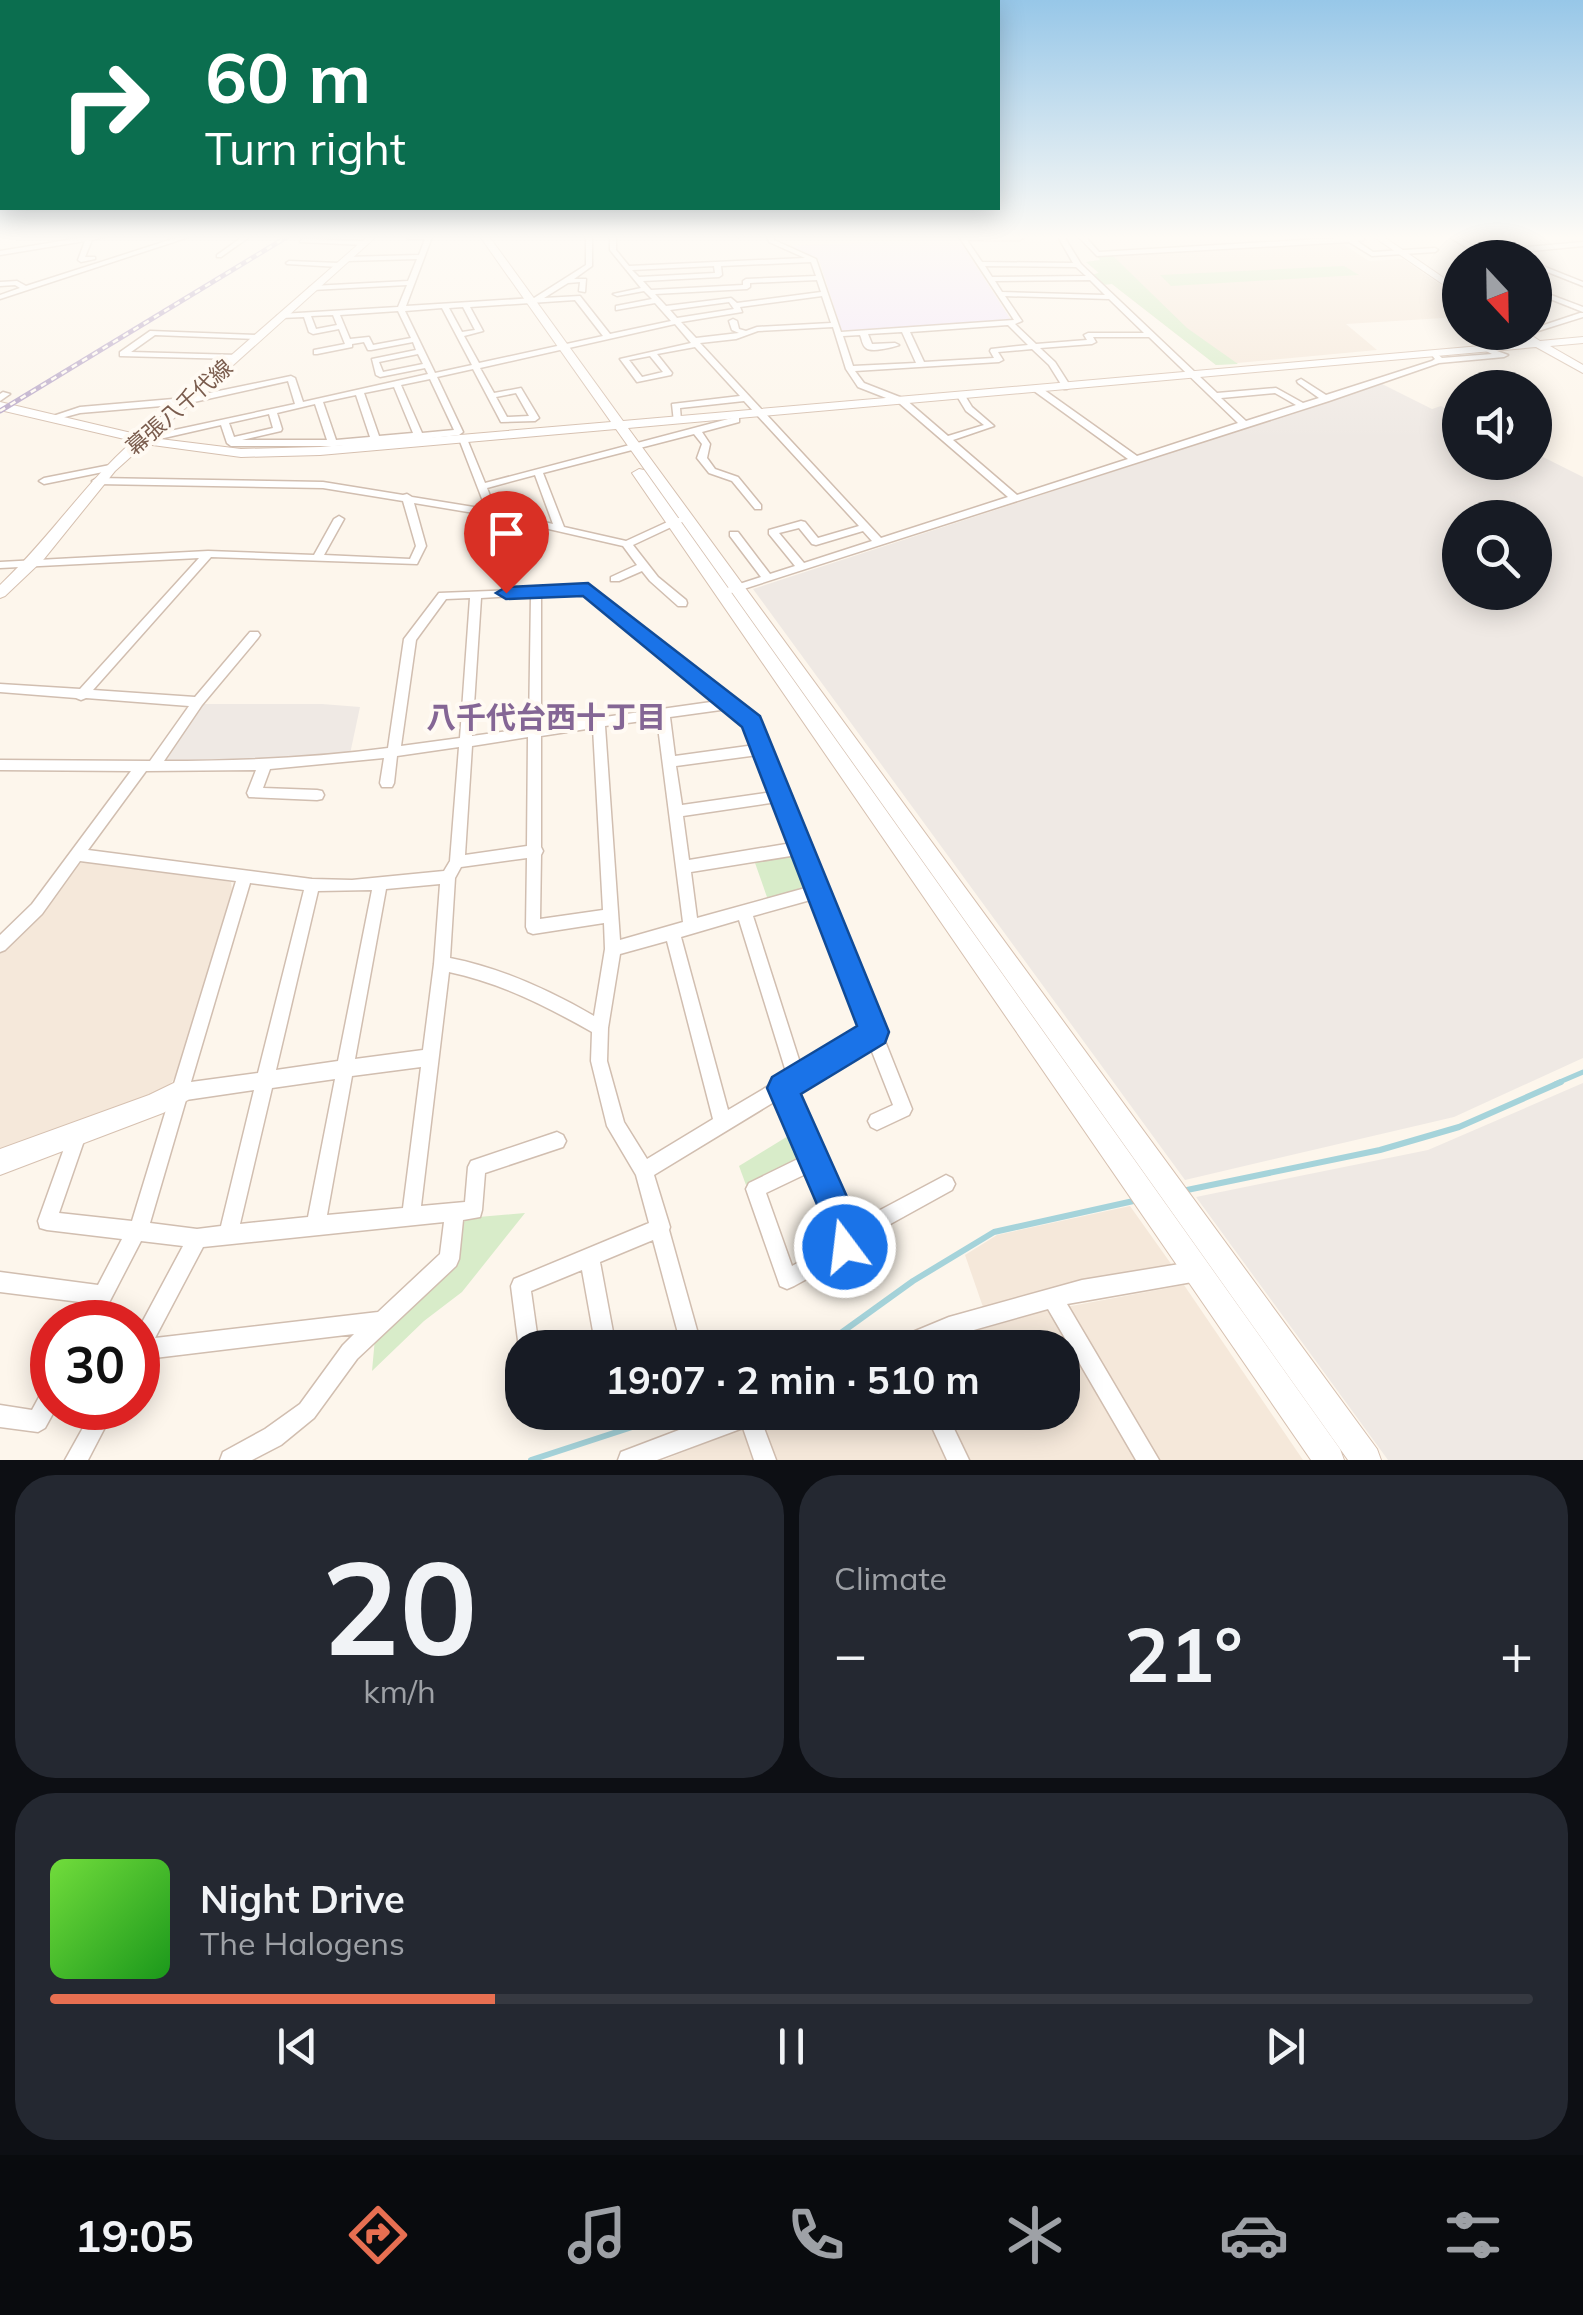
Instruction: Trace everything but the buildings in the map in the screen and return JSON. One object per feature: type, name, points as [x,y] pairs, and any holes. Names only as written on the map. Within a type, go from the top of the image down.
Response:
[{"type":"street","name":"幕張八千代線","points":[[0,593],[35,561],[110,468],[295,303]]},
{"type":"street","points":[[400,309],[403,303]]},
{"type":"street","points":[[280,316],[503,303]]},
{"type":"street","points":[[526,303],[1366,1460]]},
{"type":"street","points":[[581,303],[608,337]]},
{"type":"street","points":[[618,308],[644,303]]},
{"type":"street","points":[[657,303],[880,543]]},
{"type":"street","points":[[663,309],[707,303]]},
{"type":"street","points":[[735,305],[747,303]]},
{"type":"street","points":[[771,303],[781,314]]},
{"type":"street","points":[[827,303],[850,369],[862,385],[902,401],[1016,499]]},
{"type":"street","points":[[652,353],[668,373],[640,380],[624,359],[694,342],[746,333],[836,329],[863,332],[1018,321],[1006,303]]},
{"type":"street","points":[[1118,303],[1245,424]]},
{"type":"street","points":[[459,335],[479,331],[466,305]]},
{"type":"street","points":[[420,351],[375,361],[380,375],[475,366],[739,310],[735,305]]},
{"type":"street","points":[[444,306],[475,366],[491,396],[504,420],[535,418],[518,390],[491,396]]},
{"type":"street","points":[[228,440],[332,443],[459,432],[400,309]]},
{"type":"street","points":[[335,312],[348,342]]},
{"type":"street","points":[[1552,324],[1583,312]]},
{"type":"street","points":[[306,314],[313,332],[340,327]]},
{"type":"street","points":[[733,320],[736,330],[746,333]]},
{"type":"street","points":[[1010,324],[1067,386]]},
{"type":"street","points":[[905,330],[921,365]]},
{"type":"street","points":[[863,332],[869,346],[896,344]]},
{"type":"street","points":[[235,358],[124,354],[153,333],[258,336]]},
{"type":"street","points":[[156,355],[183,333]]},
{"type":"street","points":[[850,369],[999,360],[994,351],[1092,342],[1088,335],[1151,335]]},
{"type":"street","points":[[348,342],[366,339],[371,348],[415,339]]},
{"type":"street","points":[[1552,343],[1583,340]]},
{"type":"street","points":[[317,352],[349,345],[348,342]]},
{"type":"street","points":[[732,590],[1303,406],[1436,358],[1480,350]]},
{"type":"street","points":[[2,399],[142,440],[241,453],[355,450],[1193,375],[1504,355],[1489,350]]},
{"type":"street","points":[[1545,350],[1583,370]]},
{"type":"street","points":[[142,440],[396,383],[429,370]]},
{"type":"street","points":[[54,417],[80,410],[185,401],[291,378],[299,404]]},
{"type":"street","points":[[1301,381],[1326,398]]},
{"type":"street","points":[[396,383],[420,436]]},
{"type":"street","points":[[1038,389],[1136,460]]},
{"type":"street","points":[[1215,396],[1276,390],[1303,406]]},
{"type":"street","points":[[358,391],[376,441]]},
{"type":"street","points":[[946,440],[990,426],[969,409],[961,396]]},
{"type":"street","points":[[678,420],[675,406],[746,398]]},
{"type":"street","points":[[318,400],[332,443]]},
{"type":"street","points":[[228,440],[278,429],[272,410]]},
{"type":"street","points":[[483,486],[697,432],[736,420],[736,416]]},
{"type":"street","points":[[224,421],[228,440]]},
{"type":"street","points":[[697,432],[706,444],[702,458],[712,471],[734,479],[758,507]]},
{"type":"street","points":[[463,439],[492,513]]},
{"type":"street","points":[[44,480],[110,468]]},
{"type":"street","points":[[538,472],[560,528]]},
{"type":"street","points":[[97,481],[323,485],[492,513],[627,544],[682,603]]},
{"type":"street","points":[[0,565],[208,554],[413,562],[421,546],[407,497]]},
{"type":"street","points":[[317,558],[340,520]]},
{"type":"street","points":[[627,544],[681,520]]},
{"type":"street","points":[[802,567],[773,532],[800,524],[816,542],[866,527]]},
{"type":"street","points":[[734,534],[768,578]]},
{"type":"street","points":[[82,696],[208,554]]},
{"type":"street","points":[[616,579],[645,565]]},
{"type":"street","points":[[387,783],[410,640],[443,596],[588,589],[752,722],[904,1109],[877,1121]]},
{"type":"street","points":[[732,590],[1330,1460]]},
{"type":"street","points":[[536,592],[533,927],[612,915]]},
{"type":"street","points":[[411,1216],[453,869],[476,594]]},
{"type":"street","points":[[0,945],[37,909],[254,634]]},
{"type":"street","points":[[0,688],[198,702]]},
{"type":"street","points":[[0,765],[265,765],[393,752],[730,704]]},
{"type":"street","points":[[662,714],[691,927]]},
{"type":"street","points":[[599,723],[613,948],[600,1028],[600,1061],[616,1126],[644,1172],[687,1330]]},
{"type":"street","points":[[669,762],[763,749]]},
{"type":"street","points":[[265,765],[254,793],[318,795]]},
{"type":"street","points":[[675,812],[781,796]]},
{"type":"street","points":[[683,867],[801,848]]},
{"type":"street","points":[[78,855],[312,885],[380,884],[536,852]]},
{"type":"street","points":[[100,1300],[137,1231],[244,878]]},
{"type":"street","points":[[316,1225],[380,884]]},
{"type":"street","points":[[228,1234],[312,885]]},
{"type":"street","points":[[613,948],[818,891]]},
{"type":"street","points":[[744,912],[790,1084],[815,1160],[848,1237],[845,1247],[788,1279],[755,1190],[815,1160]]},
{"type":"street","points":[[672,932],[723,1124]]},
{"type":"street","points":[[442,964],[517,984],[600,1028]]},
{"type":"street","points":[[644,1172],[874,1032]]},
{"type":"street","points":[[0,1162],[180,1092],[430,1057]]},
{"type":"street","points":[[77,1135],[47,1220],[197,1238],[473,1210],[476,1167],[557,1140]]},
{"type":"street","points":[[848,1237],[946,1184]]},
{"type":"street","points":[[231,1460],[273,1437],[307,1411],[350,1352],[449,1259],[455,1212]]},
{"type":"street","points":[[526,1330],[520,1286],[661,1227]]},
{"type":"street","points":[[160,1308],[197,1238]]},
{"type":"street","points":[[954,1330],[1052,1298],[1198,1272],[1221,1256]]},
{"type":"street","points":[[588,1257],[602,1330]]},
{"type":"street","points":[[0,1282],[103,1295]]},
{"type":"street","points":[[1052,1298],[1148,1460]]},
{"type":"street","points":[[160,1347],[386,1320]]},
{"type":"street","points":[[0,1416],[30,1420]]},
{"type":"street","points":[[76,1460],[93,1430]]},
{"type":"street","points":[[629,1460],[690,1430]]},
{"type":"street","points":[[757,1430],[765,1460]]},
{"type":"street","points":[[944,1430],[958,1460]]},
{"type":"shaded area","points":[[833,303],[1000,303],[1011,320],[842,331]]},
{"type":"shaded area","points":[[1137,303],[1442,303],[1442,318],[1346,324],[1377,350],[1216,365]]},
{"type":"shaded area","points":[[1382,384],[1432,409],[1442,407],[1442,480],[1552,480],[1552,462],[1583,477],[1583,1058],[1454,1117],[1185,1180],[753,589]]},
{"type":"shaded area","points":[[199,704],[360,707],[350,754],[252,762],[161,761]]},
{"type":"shaded area","points":[[86,861],[231,882],[233,900],[180,1069],[168,1088],[0,1150],[0,951],[76,865]]},
{"type":"shaded area","points":[[1583,1083],[1583,1460],[1388,1460],[1196,1197],[1428,1150]]},
{"type":"shaded area","points":[[1130,1206],[1174,1268],[1055,1288],[983,1307],[965,1255],[997,1235]]},
{"type":"shaded area","points":[[1184,1285],[1303,1460],[1158,1460],[1066,1307]]},
{"type":"shaded area","points":[[1050,1309],[1062,1330],[978,1330]]},
{"type":"shaded area","points":[[1080,1360],[1139,1460],[965,1460],[950,1430],[1080,1430]]},
{"type":"shaded area","points":[[747,1430],[758,1460],[663,1460]]},
{"type":"shaded area","points":[[761,1430],[938,1430],[952,1460],[772,1460]]},
{"type":"green space","points":[[1137,303],[1161,303],[1187,328],[1238,364],[1216,365]]},
{"type":"green space","points":[[797,856],[809,885],[768,900],[754,860]]},
{"type":"green space","points":[[793,1133],[800,1158],[746,1185],[739,1166]]},
{"type":"green space","points":[[525,1213],[462,1292],[424,1321],[372,1371],[375,1338],[467,1218]]},
{"type":"waterway","points":[[1555,1084],[1583,1072]]},
{"type":"waterway","points":[[1187,1190],[1380,1150],[1459,1127],[1561,1082]]},
{"type":"waterway","points":[[845,1330],[913,1281],[994,1232],[1138,1200]]},
{"type":"waterway","points":[[531,1460],[623,1430]]},
{"type":"railway","points":[[0,411],[178,303]]},
{"type":"district","name":"八千代台西十丁目","points":[[546,717]]},
{"type":"route","points":[[506,593],[588,589],[752,722],[874,1032],[783,1088],[848,1237],[845,1247]]}]
